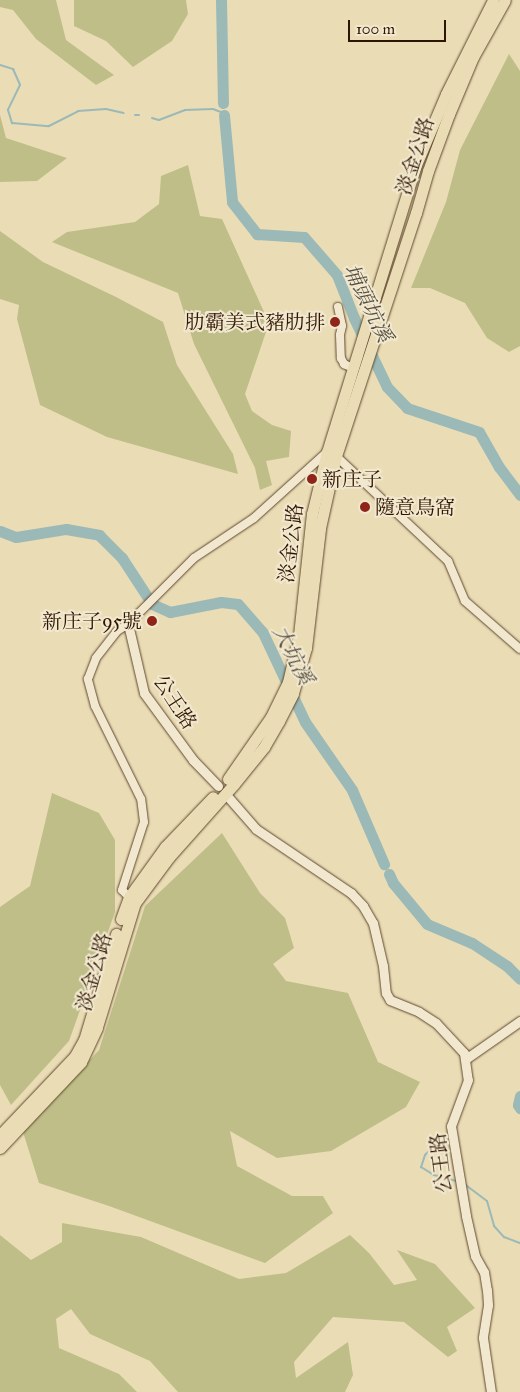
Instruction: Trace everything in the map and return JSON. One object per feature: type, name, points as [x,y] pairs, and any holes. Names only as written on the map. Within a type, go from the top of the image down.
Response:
[{"type":"main road","name":"淡金公路","points":[[0,1135],[75,1056],[84,1040],[132,900],[219,795],[264,747],[294,678],[308,633],[322,510],[331,454],[354,364],[415,167],[446,94],[493,0]]},
{"type":"main road","name":"淡金公路","points":[[331,454],[362,379],[428,171],[449,114],[473,57],[505,0]]},
{"type":"main road","name":"淡金公路","points":[[0,1148],[70,1076],[86,1054],[97,1027],[132,900]]},
{"type":"street","points":[[338,307],[342,326],[340,335],[341,358],[344,364],[354,364]]},
{"type":"street","points":[[132,900],[122,890],[144,822],[141,799],[95,706],[88,679],[96,658],[117,631],[128,624],[194,558],[254,518],[331,454],[448,561],[465,601],[520,649]]},
{"type":"street","name":"公王路","points":[[128,624],[144,693],[219,795],[256,828],[352,893],[364,906],[373,923],[383,966],[386,993],[390,1000],[418,1012],[436,1023],[467,1058],[468,1080],[451,1126],[458,1176],[475,1256],[484,1272],[487,1290],[488,1305],[483,1338],[491,1392]]},
{"type":"street","points":[[467,1058],[520,1022]]},
{"type":"shaded area","points":[[0,0],[56,0],[66,40],[114,75],[96,85],[36,39],[13,10],[0,7]]},
{"type":"shaded area","points":[[74,0],[186,0],[188,14],[172,41],[133,67],[106,41],[74,26]]},
{"type":"shaded area","points":[[509,54],[520,71],[520,346],[509,352],[487,338],[465,303],[430,288],[411,288],[446,202],[460,150]]},
{"type":"shaded area","points":[[0,115],[6,138],[67,158],[37,181],[0,182]]},
{"type":"shaded area","points":[[188,165],[200,216],[222,219],[269,323],[245,394],[252,411],[272,425],[291,431],[289,457],[266,461],[272,485],[260,490],[255,468],[194,344],[178,293],[52,242],[67,232],[135,222],[159,204],[161,176]]},
{"type":"shaded area","points":[[0,231],[43,262],[163,322],[177,365],[233,454],[238,474],[107,437],[40,405],[17,319],[19,305],[0,299]]},
{"type":"shaded area","points":[[52,793],[99,813],[115,840],[115,912],[69,1041],[11,1105],[0,1085],[0,907],[30,886]]},
{"type":"shaded area","points":[[222,833],[260,893],[285,918],[294,948],[273,964],[286,981],[348,993],[378,1062],[420,1082],[406,1107],[331,1151],[277,1158],[230,1131],[237,1166],[292,1196],[323,1196],[333,1213],[265,1263],[109,1206],[39,1183],[23,1132],[99,1050],[145,906]]},
{"type":"shaded area","points":[[62,1223],[141,1237],[239,1279],[286,1273],[350,1235],[369,1253],[394,1285],[417,1280],[397,1250],[435,1264],[475,1308],[447,1327],[457,1351],[448,1357],[404,1322],[333,1317],[294,1362],[296,1378],[348,1342],[353,1375],[345,1392],[178,1392],[150,1361],[90,1334],[71,1309],[56,1319],[59,1348],[119,1374],[137,1392],[0,1392],[0,1235],[31,1260],[62,1242]]},
{"type":"waterway","name":"埔頭坑溪","points":[[221,0],[223,103]]},
{"type":"waterway","points":[[0,65],[13,69],[20,85],[8,110],[12,123],[49,126],[78,111],[106,109],[124,113]]},
{"type":"waterway","points":[[152,118],[159,120],[185,110],[213,109],[221,112],[225,128]]},
{"type":"waterway","name":"埔頭坑溪","points":[[224,115],[232,202],[257,234],[304,237],[337,275],[354,318],[387,387],[407,408],[479,432],[499,467],[520,495]]},
{"type":"waterway","name":"大坑溪","points":[[0,531],[16,537],[66,529],[99,535],[122,558],[152,604],[170,612],[221,602],[238,604],[263,633],[305,722],[352,790],[384,864]]},
{"type":"waterway","name":"大坑溪","points":[[389,874],[393,883],[427,924],[472,943],[507,966],[520,979]]},
{"type":"waterway","name":"大坑溪","points":[[520,1096],[518,1105],[520,1108]]},
{"type":"waterway","points":[[447,1137],[425,1155],[421,1167],[434,1175],[456,1181]]},
{"type":"waterway","points":[[463,1183],[487,1201],[494,1226],[504,1237],[520,1243]]},
{"type":"place","name":"肋霸美式豬肋排","points":[[335,322]]},
{"type":"place","name":"新庄子","points":[[312,479]]},
{"type":"place","name":"隨意鳥窩","points":[[365,507]]},
{"type":"place","name":"新庄子95號","points":[[152,621]]}]
